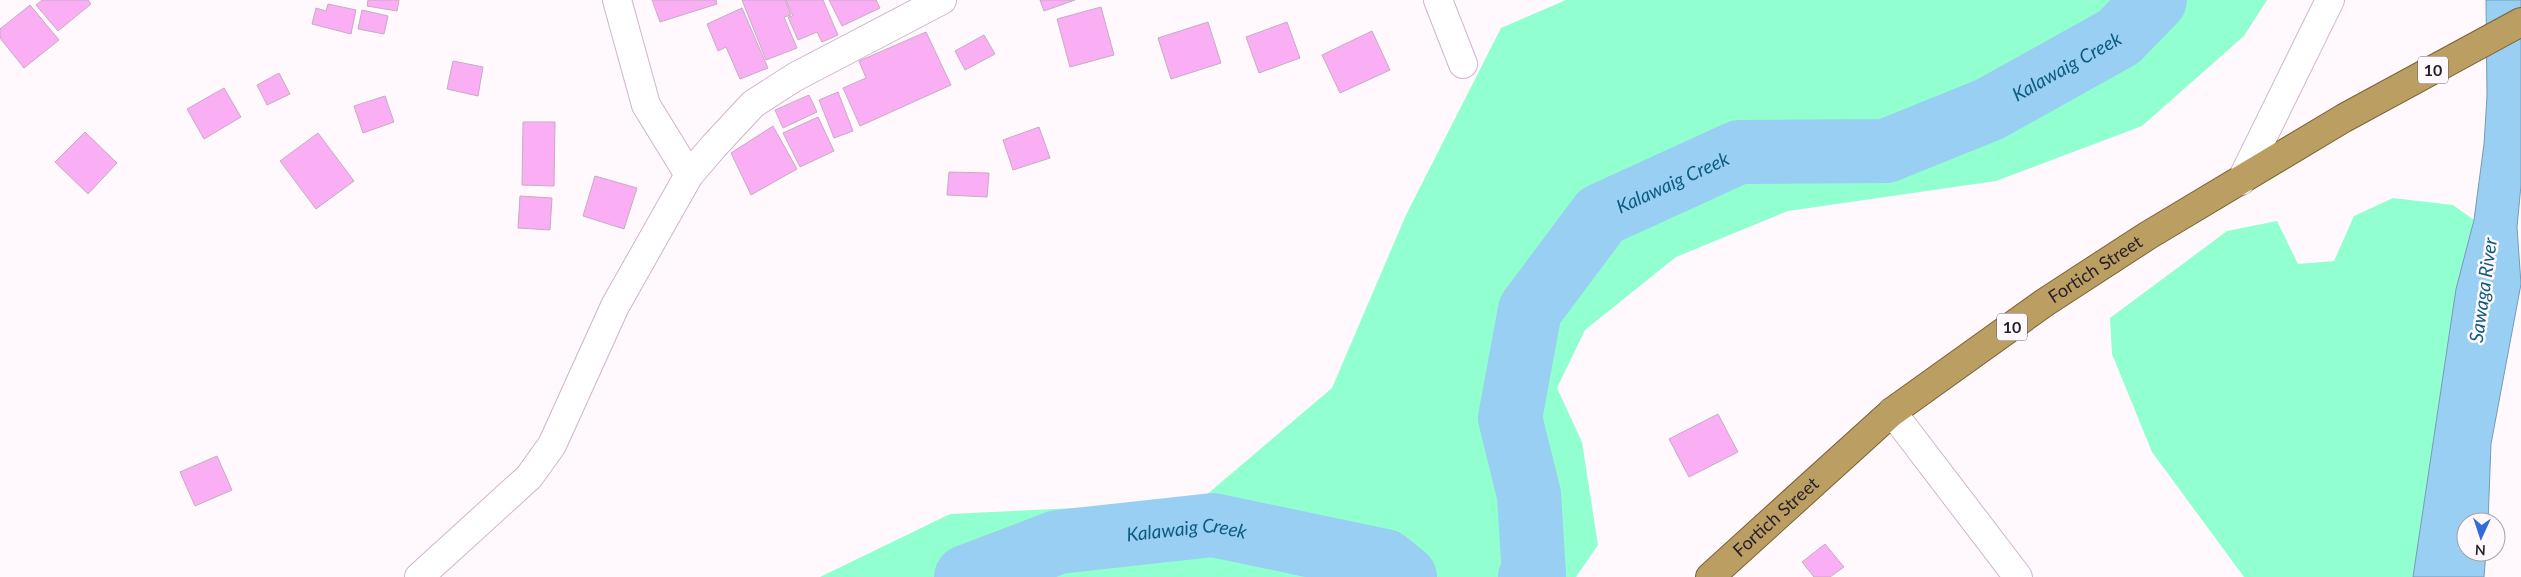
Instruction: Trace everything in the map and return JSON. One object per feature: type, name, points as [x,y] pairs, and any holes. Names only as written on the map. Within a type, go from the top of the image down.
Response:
[{"type":"highway","name":"Fortich Street","points":[[1710,577],[1892,412],[2052,298],[2147,236],[2344,118],[2521,22]]},
{"type":"street","points":[[617,0],[646,105],[689,175]]},
{"type":"street","points":[[419,577],[529,477],[552,445],[615,306],[689,175],[753,104],[795,77],[942,0]]},
{"type":"street","points":[[1438,0],[1463,64]]},
{"type":"street","points":[[2241,180],[2330,0]]},
{"type":"street","points":[[1892,412],[2018,577]]},
{"type":"green space","points":[[1566,0],[2267,0],[2244,36],[2142,126],[1996,181],[1788,211],[1676,257],[1585,330],[1557,388],[1582,442],[1598,545],[1576,577],[820,577],[950,514],[1198,502],[1332,388],[1406,215],[1501,28]]},
{"type":"green space","points":[[2393,198],[2453,205],[2474,220],[2456,289],[2413,577],[2244,577],[2152,452],[2112,354],[2110,318],[2227,231],[2277,221],[2298,264],[2334,261],[2354,216]]},
{"type":"water","name":"Sawaga River","points":[[2486,0],[2521,0],[2521,185],[2517,227],[2521,284],[2491,444],[2488,512],[2456,512],[2456,562],[2485,562],[2484,577],[2413,577],[2456,289],[2474,220],[2484,144],[2487,96]]},
{"type":"building","points":[[42,0],[88,0],[91,4],[58,31],[36,5]]},
{"type":"building","points":[[368,0],[399,0],[397,11],[367,6]]},
{"type":"building","points":[[652,0],[716,0],[717,4],[660,22]]},
{"type":"building","points":[[742,0],[785,0],[791,15],[784,17],[797,48],[766,60]]},
{"type":"building","points":[[786,0],[823,0],[838,35],[822,42],[817,32],[798,40],[788,17],[793,16]]},
{"type":"building","points":[[829,0],[876,0],[880,8],[842,26]]},
{"type":"building","points":[[1040,0],[1075,0],[1044,11]]},
{"type":"building","points":[[328,4],[356,10],[351,34],[312,24],[316,8],[326,11]]},
{"type":"building","points":[[30,5],[59,40],[24,68],[0,38],[0,29]]},
{"type":"building","points":[[1101,7],[1114,55],[1070,67],[1057,19]]},
{"type":"building","points":[[742,8],[768,68],[740,79],[726,47],[718,51],[707,24]]},
{"type":"building","points":[[362,10],[388,16],[384,34],[358,29]]},
{"type":"building","points":[[1208,22],[1221,63],[1171,79],[1158,38]]},
{"type":"building","points":[[1287,22],[1300,58],[1259,73],[1246,37]]},
{"type":"building","points":[[1372,31],[1390,70],[1340,93],[1322,55]]},
{"type":"building","points":[[926,32],[951,85],[860,126],[843,88],[866,78],[859,61]]},
{"type":"building","points":[[984,35],[995,54],[965,70],[955,51]]},
{"type":"building","points":[[453,61],[483,67],[478,96],[447,89]]},
{"type":"building","points":[[279,73],[290,94],[267,105],[257,85]]},
{"type":"building","points":[[224,88],[241,117],[204,139],[187,109]]},
{"type":"building","points":[[838,92],[853,131],[834,138],[819,100]]},
{"type":"building","points":[[809,95],[817,112],[783,128],[775,110]]},
{"type":"building","points":[[385,96],[394,122],[363,133],[354,106]]},
{"type":"building","points":[[818,117],[834,151],[800,167],[783,133]]},
{"type":"building","points":[[523,122],[555,122],[554,186],[522,185]]},
{"type":"building","points":[[773,126],[797,169],[751,195],[731,153]]},
{"type":"building","points":[[1039,127],[1050,158],[1013,170],[1003,140]]},
{"type":"building","points":[[85,132],[117,163],[88,194],[55,162]]},
{"type":"building","points":[[318,133],[354,181],[316,209],[280,161]]},
{"type":"building","points":[[949,172],[989,173],[987,197],[947,195]]},
{"type":"building","points":[[595,176],[637,188],[624,229],[583,216]]},
{"type":"building","points":[[520,196],[552,198],[550,230],[518,228]]},
{"type":"building","points":[[1718,414],[1738,452],[1689,477],[1669,439]]},
{"type":"building","points":[[217,456],[232,490],[195,506],[180,472]]},
{"type":"building","points":[[1825,544],[1844,567],[1830,577],[1814,577],[1802,562]]},
{"type":"waterway","name":"Kalawaig Creek","points":[[1530,577],[1534,575],[1529,495],[1510,418],[1530,310],[1601,215],[1739,152],[1886,151],[1990,109],[2119,37],[2155,0]]},
{"type":"waterway","name":"Kalawaig Creek","points":[[966,577],[1058,542],[1213,525],[1385,561],[1405,577]]}]
